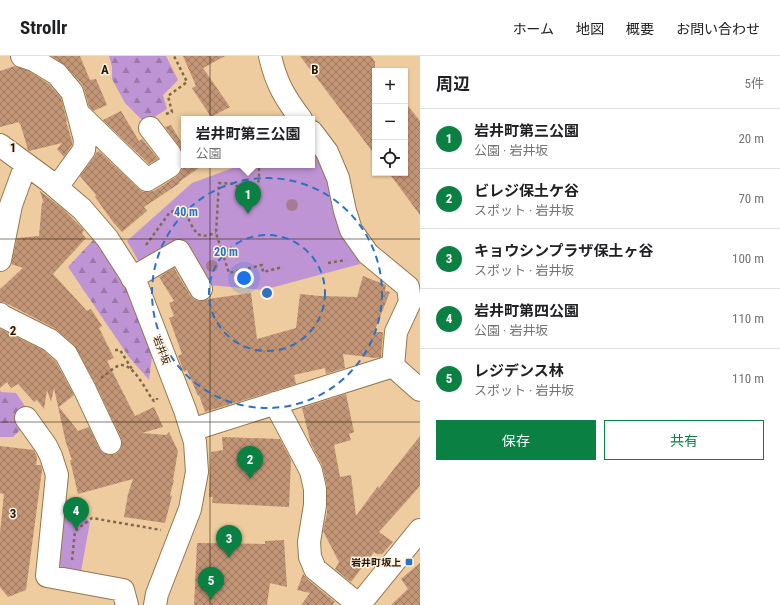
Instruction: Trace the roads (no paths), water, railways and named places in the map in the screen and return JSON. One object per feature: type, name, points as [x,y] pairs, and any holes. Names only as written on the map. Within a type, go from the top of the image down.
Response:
[{"type":"street","points":[[22,56],[34,60],[57,74],[72,92],[78,113],[85,140],[84,150],[57,187]]},
{"type":"street","points":[[270,56],[273,70],[281,89],[289,104],[299,116]]},
{"type":"street","points":[[78,113],[147,180],[170,166],[172,160],[170,154],[150,128]]},
{"type":"street","points":[[315,136],[327,152],[338,178],[351,230],[368,254],[408,287],[410,302],[396,332],[393,366]]},
{"type":"street","name":"岩井坂","points":[[0,145],[49,180],[82,209],[107,238],[136,283],[185,410],[195,442],[197,472],[190,509],[157,594],[155,605]]},
{"type":"street","points":[[0,260],[11,205],[26,164]]},
{"type":"street","points":[[128,271],[179,251],[201,289]]},
{"type":"street","points":[[0,314],[16,324],[50,340],[66,354],[110,443]]},
{"type":"street","points":[[393,366],[420,390]]},
{"type":"street","points":[[191,430],[393,366]]},
{"type":"street","points":[[275,403],[311,471],[316,489],[309,542],[310,557],[315,569],[359,605],[420,530]]},
{"type":"street","points":[[26,418],[46,446],[57,475],[47,576],[123,590],[127,605]]},
{"type":"place","name":"岩井町第三公園","points":[[248,214]]},
{"type":"place","name":"ビレジ保土ケ谷","points":[[250,479]]},
{"type":"place","name":"岩井町第四公園","points":[[76,530]]},
{"type":"place","name":"キョウシンプラザ保土ヶ谷","points":[[229,558]]},
{"type":"place","name":"岩井町坂上","points":[[409,562]]},
{"type":"place","name":"レジデンス林","points":[[211,600]]}]
